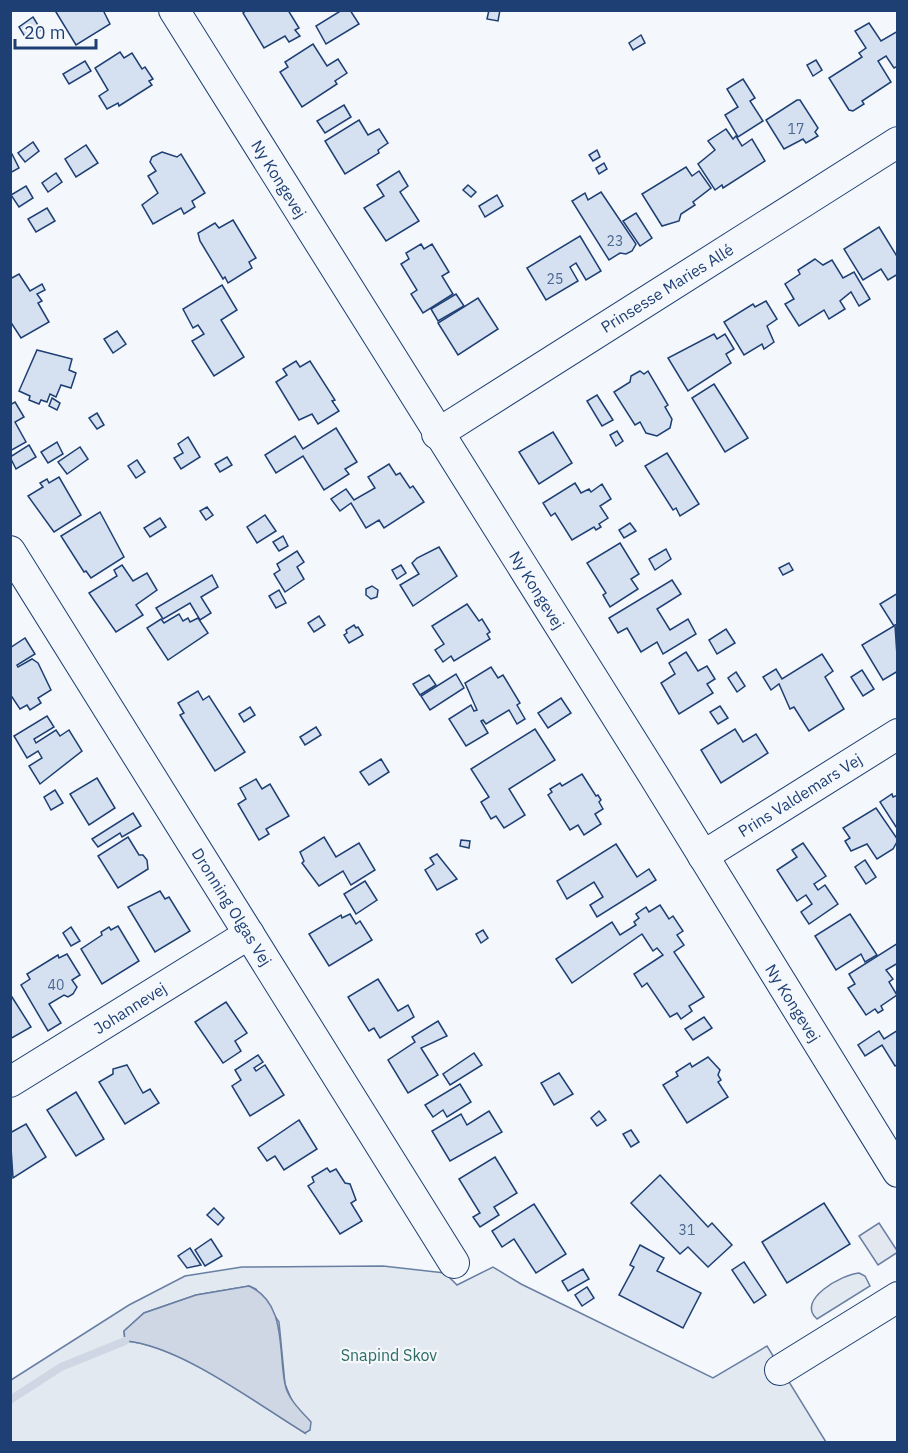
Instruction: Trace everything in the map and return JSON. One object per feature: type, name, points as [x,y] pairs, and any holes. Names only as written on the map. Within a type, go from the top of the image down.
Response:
[{"type":"street","name":"Ny Kongevej","points":[[174,10],[437,434],[703,856],[897,1172]]},
{"type":"street","name":"Prinsesse Maries Allé","points":[[437,434],[897,142]]},
{"type":"street","name":"Dronning Olgas Vej","points":[[10,551],[454,1263]]},
{"type":"street","name":"Prins Valdemars Vej","points":[[703,856],[897,734]]},
{"type":"street","name":"Johannevej","points":[[10,1082],[249,934]]},
{"type":"street","points":[[780,1370],[897,1297]]},
{"type":"green space","name":"Snapind Skov","points":[[383,1266],[445,1273],[457,1285],[493,1267],[521,1284],[713,1378],[767,1346],[826,1442],[11,1442],[11,1380],[129,1305],[185,1276],[242,1267]],"holes":[[[249,1286],[256,1289],[279,1322],[285,1384],[305,1433],[193,1364],[147,1345],[125,1341],[124,1331],[144,1313],[196,1295]]]},
{"type":"green space","points":[[859,1273],[865,1276],[870,1286],[817,1319],[812,1312],[812,1304],[816,1296],[833,1283]]},
{"type":"shaded area","points":[[879,1223],[898,1252],[878,1265],[859,1236]]},
{"type":"shaded area","points":[[249,1286],[270,1304],[275,1316],[279,1329],[285,1384],[295,1404],[311,1422],[310,1430],[305,1433],[193,1364],[147,1345],[125,1341],[124,1331],[144,1313],[196,1295]]},
{"type":"building","points":[[58,10],[103,10],[110,24],[76,45],[56,12]]},
{"type":"building","points":[[247,10],[288,10],[299,28],[295,30],[300,36],[289,42],[285,36],[264,48],[243,13]]},
{"type":"building","points":[[342,10],[350,10],[359,24],[326,44],[316,26]]},
{"type":"building","points":[[489,10],[500,10],[498,21],[487,19]]},
{"type":"building","points":[[33,17],[41,30],[27,40],[19,27]]},
{"type":"building","points":[[869,23],[881,41],[898,31],[898,66],[894,68],[886,56],[878,61],[891,82],[862,101],[864,104],[853,111],[849,110],[829,78],[862,57],[859,53],[866,48],[855,31]]},
{"type":"building","points":[[641,35],[645,43],[633,50],[629,43]]},
{"type":"building","points":[[313,44],[327,66],[338,59],[347,73],[335,81],[337,84],[302,107],[280,72],[288,67],[285,62]]},
{"type":"building","points":[[120,52],[124,58],[132,53],[142,69],[145,67],[153,79],[149,81],[152,85],[119,106],[118,103],[107,109],[99,96],[108,90],[95,68]]},
{"type":"building","points":[[816,60],[822,70],[813,76],[807,65]]},
{"type":"building","points":[[85,61],[91,71],[69,84],[63,74]]},
{"type":"building","points":[[743,79],[755,98],[750,101],[763,121],[738,137],[725,115],[738,107],[727,89]]},
{"type":"building","points":[[800,100],[818,128],[815,132],[818,136],[806,143],[803,139],[784,149],[766,120]]},
{"type":"building","points":[[344,105],[351,117],[325,133],[317,121]]},
{"type":"building","points":[[359,120],[368,135],[379,129],[388,143],[378,150],[379,153],[345,174],[325,141]]},
{"type":"building","points":[[726,129],[733,139],[736,136],[742,146],[752,139],[765,161],[723,188],[722,185],[715,190],[698,164],[715,150],[708,141]]},
{"type":"building","points":[[33,142],[39,151],[25,162],[18,153]]},
{"type":"building","points":[[86,145],[98,163],[76,177],[65,159]]},
{"type":"building","points":[[597,150],[600,157],[593,161],[589,155]]},
{"type":"building","points":[[162,152],[177,157],[181,154],[205,193],[192,201],[195,207],[184,214],[181,208],[153,224],[142,205],[158,193],[148,176],[156,171],[150,162],[152,157]]},
{"type":"building","points":[[12,154],[19,168],[10,173],[10,155]]},
{"type":"building","points":[[604,163],[607,169],[599,174],[596,168]]},
{"type":"building","points":[[686,167],[692,176],[699,171],[711,188],[693,202],[695,205],[681,214],[679,221],[662,226],[642,194]]},
{"type":"building","points":[[399,171],[408,186],[400,192],[419,221],[386,241],[364,208],[384,196],[377,185]]},
{"type":"building","points":[[56,173],[62,182],[48,192],[42,183]]},
{"type":"building","points":[[468,185],[476,192],[471,197],[463,190]]},
{"type":"building","points":[[26,186],[33,198],[19,207],[11,195]]},
{"type":"building","points":[[601,192],[636,244],[632,251],[626,254],[620,253],[609,260],[572,201],[585,193],[588,200]]},
{"type":"building","points":[[497,195],[503,206],[485,217],[479,206]]},
{"type":"building","points":[[47,208],[55,221],[36,232],[28,219]]},
{"type":"building","points":[[636,213],[652,238],[640,246],[623,221]]},
{"type":"building","points":[[233,220],[256,258],[249,262],[252,268],[228,283],[225,277],[223,279],[200,241],[198,233],[215,223],[219,228]]},
{"type":"building","points":[[879,227],[898,258],[898,274],[888,280],[881,269],[863,280],[844,249]]},
{"type":"building","points":[[580,236],[601,271],[586,280],[576,263],[570,267],[578,281],[546,300],[527,268]]},
{"type":"building","points":[[421,244],[424,249],[432,244],[449,272],[442,276],[453,294],[423,313],[411,294],[417,290],[401,264],[409,259],[406,253]]},
{"type":"building","points":[[815,259],[823,265],[832,260],[843,278],[854,272],[870,299],[859,306],[851,292],[840,301],[845,309],[829,319],[824,310],[799,326],[785,304],[794,299],[785,284],[800,274],[798,270]]},
{"type":"building","points":[[19,274],[30,291],[42,284],[45,290],[37,294],[42,301],[38,303],[49,322],[21,338],[10,321],[10,279]]},
{"type":"building","points":[[222,285],[237,310],[221,320],[244,357],[214,376],[192,341],[204,334],[198,325],[193,328],[183,309]]},
{"type":"building","points":[[456,294],[464,306],[438,321],[431,309]]},
{"type":"building","points":[[478,298],[498,329],[458,355],[438,323]]},
{"type":"building","points":[[766,301],[777,319],[767,326],[774,342],[764,349],[762,344],[744,355],[724,322],[753,304],[755,307]]},
{"type":"building","points":[[117,331],[126,344],[113,353],[104,339]]},
{"type":"building","points":[[714,334],[717,339],[725,334],[734,349],[726,354],[731,363],[688,391],[668,358]]},
{"type":"building","points":[[37,350],[72,359],[69,370],[76,373],[71,388],[61,385],[56,397],[50,394],[47,402],[41,400],[39,404],[29,400],[30,396],[19,391]]},
{"type":"building","points":[[296,361],[300,367],[310,361],[335,400],[332,401],[339,411],[318,424],[312,414],[299,420],[276,382],[287,375],[283,369]]},
{"type":"building","points":[[640,371],[644,374],[648,371],[668,405],[665,407],[672,419],[670,428],[657,436],[646,433],[640,422],[635,425],[614,392],[630,382],[631,376]]},
{"type":"building","points":[[714,384],[748,438],[725,452],[692,398]]},
{"type":"building","points":[[597,395],[613,420],[602,426],[587,401]]},
{"type":"building","points":[[52,398],[60,403],[57,410],[49,406]]},
{"type":"building","points":[[15,402],[24,417],[15,422],[26,442],[10,451],[10,405]]},
{"type":"building","points":[[97,413],[104,425],[97,429],[89,418]]},
{"type":"building","points":[[336,428],[357,462],[345,469],[349,474],[324,490],[303,456],[276,473],[265,455],[295,436],[303,449]]},
{"type":"building","points":[[617,431],[623,441],[616,446],[610,435]]},
{"type":"building","points":[[553,432],[572,463],[539,484],[519,452]]},
{"type":"building","points":[[188,437],[200,457],[181,469],[174,458],[183,453],[178,444]]},
{"type":"building","points":[[57,442],[63,454],[48,463],[41,452]]},
{"type":"building","points":[[29,445],[36,457],[16,469],[10,457]]},
{"type":"building","points":[[80,447],[88,459],[67,474],[58,462]]},
{"type":"building","points":[[667,453],[699,504],[680,516],[676,508],[673,510],[645,466]]},
{"type":"building","points":[[227,457],[232,465],[220,472],[215,464]]},
{"type":"building","points":[[137,460],[145,472],[136,478],[128,466]]},
{"type":"building","points":[[389,464],[396,475],[400,473],[410,488],[413,486],[424,502],[384,528],[379,520],[366,528],[351,503],[340,511],[331,499],[346,489],[354,500],[375,488],[368,477]]},
{"type":"building","points":[[59,477],[81,515],[54,532],[28,496],[43,487],[40,483],[47,479],[49,483]]},
{"type":"building","points":[[575,483],[581,493],[589,489],[591,492],[602,484],[611,499],[600,506],[608,518],[599,524],[601,527],[596,530],[594,527],[572,540],[555,513],[551,516],[543,503]]},
{"type":"building","points":[[207,507],[213,515],[206,520],[200,511]]},
{"type":"building","points":[[100,512],[124,557],[91,578],[86,571],[84,572],[61,536]]},
{"type":"building","points":[[265,515],[276,531],[257,543],[247,527]]},
{"type":"building","points":[[160,518],[166,527],[150,537],[144,528]]},
{"type":"building","points":[[630,523],[636,531],[624,538],[619,530]]},
{"type":"building","points":[[283,536],[288,546],[279,551],[273,542]]},
{"type":"building","points":[[620,543],[639,574],[631,579],[638,589],[610,607],[603,595],[606,593],[587,563]]},
{"type":"building","points":[[439,547],[457,576],[413,606],[400,585],[419,574],[412,563],[417,558]]},
{"type":"building","points":[[666,549],[671,559],[655,570],[649,559]]},
{"type":"building","points":[[297,551],[304,562],[297,567],[304,579],[285,592],[274,574],[280,570],[277,564]]},
{"type":"building","points":[[789,563],[793,570],[783,575],[779,568]]},
{"type":"building","points":[[122,565],[133,581],[147,573],[157,590],[136,605],[143,615],[116,632],[89,593],[117,576],[114,570]]},
{"type":"building","points":[[401,565],[406,573],[397,579],[392,570]]},
{"type":"building","points":[[212,575],[218,587],[201,597],[211,613],[200,620],[190,603],[163,619],[156,608]]},
{"type":"building","points":[[672,580],[681,594],[657,609],[670,630],[688,619],[696,634],[663,654],[657,642],[641,652],[627,628],[618,633],[609,618]]},
{"type":"building","points":[[372,586],[378,590],[377,597],[371,599],[366,595],[366,589]]},
{"type":"building","points":[[279,590],[286,603],[276,608],[269,596]]},
{"type":"building","points":[[898,593],[898,624],[895,625],[898,671],[883,680],[862,645],[894,626],[880,604]]},
{"type":"building","points":[[467,604],[479,621],[482,619],[490,632],[487,634],[490,639],[454,661],[451,656],[443,662],[435,650],[444,644],[432,626]]},
{"type":"building","points":[[179,614],[183,621],[188,618],[190,622],[198,618],[208,633],[168,660],[147,628],[161,619],[164,623]]},
{"type":"building","points":[[319,616],[325,625],[314,632],[308,623]]},
{"type":"building","points":[[354,625],[363,635],[349,643],[344,635],[347,633],[346,630]]},
{"type":"building","points":[[726,629],[735,643],[717,654],[709,640]]},
{"type":"building","points":[[25,638],[35,654],[17,665],[18,667],[32,659],[38,663],[51,690],[38,698],[41,703],[30,710],[27,705],[20,709],[10,694],[10,648]]},
{"type":"building","points":[[686,652],[698,671],[707,666],[715,679],[707,684],[713,693],[679,714],[661,683],[675,674],[669,663]]},
{"type":"building","points":[[822,654],[833,671],[825,677],[844,709],[809,731],[794,707],[790,709],[779,684],[771,690],[763,677],[776,669],[782,679]]},
{"type":"building","points":[[491,667],[498,678],[503,675],[520,703],[517,705],[525,719],[517,724],[509,710],[486,724],[483,720],[481,721],[488,733],[466,746],[449,719],[471,705],[474,711],[477,710],[465,683]]},
{"type":"building","points":[[862,670],[874,689],[863,696],[851,677]]},
{"type":"building","points":[[736,672],[745,686],[737,692],[728,678]]},
{"type":"building","points":[[456,674],[464,688],[430,710],[421,696]]},
{"type":"building","points":[[429,675],[436,685],[420,695],[413,684]]},
{"type":"building","points":[[198,691],[203,700],[209,696],[245,752],[215,771],[180,715],[184,713],[178,703]]},
{"type":"building","points":[[561,698],[571,713],[548,728],[538,713]]},
{"type":"building","points":[[720,706],[728,718],[718,724],[710,712]]},
{"type":"building","points":[[250,707],[255,715],[244,722],[239,714]]},
{"type":"building","points":[[47,716],[54,727],[34,739],[36,743],[56,730],[60,736],[69,730],[82,751],[40,784],[29,766],[42,758],[38,751],[27,758],[14,736]]},
{"type":"building","points":[[316,727],[321,735],[305,745],[300,737]]},
{"type":"building","points":[[535,729],[555,760],[509,789],[525,815],[504,828],[496,816],[491,819],[481,802],[489,797],[471,769]]},
{"type":"building","points":[[735,729],[743,742],[756,734],[768,753],[721,783],[701,750]]},
{"type":"building","points":[[381,759],[389,772],[369,785],[360,772]]},
{"type":"building","points":[[582,774],[601,800],[599,802],[603,809],[595,814],[601,824],[584,835],[578,825],[570,830],[548,795],[552,792],[550,789],[560,783],[562,786]]},
{"type":"building","points":[[97,778],[115,808],[89,825],[70,794]]},
{"type":"building","points":[[256,779],[262,789],[270,784],[289,816],[266,829],[269,834],[259,840],[238,804],[246,799],[240,788]]},
{"type":"building","points":[[55,790],[63,803],[51,810],[44,797]]},
{"type":"building","points":[[892,794],[893,797],[898,795],[898,830],[880,802]]},
{"type":"building","points":[[876,808],[898,840],[893,849],[877,859],[867,844],[851,851],[845,841],[850,838],[843,828]]},
{"type":"building","points":[[133,813],[141,826],[122,837],[120,833],[98,847],[92,839]]},
{"type":"building","points":[[128,837],[139,855],[143,855],[147,860],[148,869],[118,888],[98,856]]},
{"type":"building","points":[[324,837],[336,857],[359,843],[375,870],[351,885],[343,871],[319,886],[302,863],[304,861],[300,852]]},
{"type":"building","points":[[461,840],[470,841],[469,848],[460,846]]},
{"type":"building","points":[[803,843],[826,876],[814,884],[818,890],[825,885],[838,904],[809,924],[801,912],[812,904],[806,895],[797,901],[777,870],[797,857],[792,850]]},
{"type":"building","points":[[616,844],[637,877],[649,869],[656,880],[597,917],[590,905],[603,897],[594,882],[567,899],[557,881]]},
{"type":"building","points":[[437,854],[457,879],[437,890],[425,870],[434,864],[430,858]]},
{"type":"building","points":[[865,860],[876,877],[866,884],[855,867]]},
{"type":"building","points":[[365,881],[377,900],[356,914],[344,894]]},
{"type":"building","points":[[160,891],[165,899],[169,897],[190,931],[155,952],[128,907]]},
{"type":"building","points":[[660,905],[669,919],[673,916],[683,931],[677,935],[684,945],[674,952],[704,997],[689,1006],[692,1011],[681,1019],[677,1013],[670,1017],[647,983],[642,987],[634,974],[663,955],[657,948],[653,951],[642,934],[572,983],[556,959],[612,922],[620,935],[636,925],[634,922],[639,918],[636,914],[646,907],[649,912]]},
{"type":"building","points":[[350,914],[356,924],[360,921],[372,940],[329,966],[309,934],[341,915],[342,918]]},
{"type":"building","points":[[850,914],[877,955],[865,962],[861,954],[836,970],[815,936]]},
{"type":"building","points":[[118,926],[139,961],[102,984],[81,949],[102,935],[101,932],[109,927],[111,930]]},
{"type":"building","points":[[71,927],[80,941],[71,946],[63,933]]},
{"type":"building","points":[[483,930],[488,938],[481,943],[476,934]]},
{"type":"building","points":[[898,943],[898,963],[886,970],[893,979],[889,982],[897,995],[881,1006],[883,1010],[878,1013],[875,1009],[866,1015],[848,988],[855,984],[849,974]]},
{"type":"building","points":[[67,954],[80,975],[72,980],[77,987],[73,994],[68,997],[64,995],[49,1004],[61,1023],[48,1031],[21,985],[30,979],[27,974],[58,955],[59,958]]},
{"type":"building","points":[[378,979],[398,1011],[408,1005],[414,1017],[380,1038],[374,1028],[369,1031],[348,997]]},
{"type":"building","points":[[12,997],[31,1027],[10,1039],[10,998]]},
{"type":"building","points":[[226,1002],[247,1033],[235,1041],[241,1051],[223,1063],[195,1022]]},
{"type":"building","points":[[704,1017],[712,1028],[693,1040],[685,1029]]},
{"type":"building","points":[[438,1021],[447,1036],[421,1048],[438,1075],[408,1093],[388,1060],[415,1042],[412,1037]]},
{"type":"building","points":[[898,1030],[898,1064],[895,1066],[882,1045],[865,1056],[858,1045],[879,1031],[884,1039]]},
{"type":"building","points":[[474,1053],[482,1065],[450,1085],[443,1074]]},
{"type":"building","points":[[258,1055],[263,1062],[254,1068],[256,1071],[265,1065],[284,1095],[250,1116],[232,1086],[241,1080],[235,1070]]},
{"type":"building","points":[[708,1057],[720,1070],[718,1075],[721,1080],[718,1082],[728,1097],[687,1123],[663,1085],[678,1076],[676,1072],[690,1063],[692,1067]]},
{"type":"building","points":[[127,1065],[143,1093],[150,1089],[159,1103],[125,1124],[99,1082],[113,1074],[113,1069]]},
{"type":"building","points":[[559,1073],[573,1094],[554,1105],[541,1083]]},
{"type":"building","points":[[460,1084],[471,1102],[447,1117],[443,1110],[433,1117],[425,1105]]},
{"type":"building","points":[[76,1092],[104,1139],[76,1156],[47,1110]]},
{"type":"building","points":[[489,1111],[502,1132],[450,1161],[432,1131],[461,1114],[467,1125]]},
{"type":"building","points":[[599,1111],[606,1120],[597,1126],[591,1118]]},
{"type":"building","points":[[299,1120],[317,1149],[284,1170],[275,1156],[267,1161],[258,1148]]},
{"type":"building","points":[[26,1124],[46,1157],[13,1178],[10,1133]]},
{"type":"building","points":[[631,1130],[639,1142],[631,1147],[623,1134]]},
{"type":"building","points":[[495,1157],[517,1193],[494,1207],[499,1215],[480,1227],[473,1217],[480,1213],[459,1179]]},
{"type":"building","points":[[327,1168],[330,1172],[336,1169],[345,1183],[350,1184],[356,1200],[351,1203],[362,1221],[340,1234],[308,1186],[314,1182],[312,1177]]},
{"type":"building","points":[[660,1175],[708,1227],[712,1223],[732,1245],[708,1267],[688,1247],[680,1254],[631,1203]]},
{"type":"building","points":[[824,1203],[850,1244],[787,1283],[762,1242]]},
{"type":"building","points":[[534,1204],[566,1254],[536,1273],[514,1239],[502,1247],[492,1231]]},
{"type":"building","points":[[214,1208],[224,1218],[218,1225],[207,1215]]},
{"type":"building","points":[[211,1239],[222,1256],[205,1266],[195,1250]]},
{"type":"building","points":[[640,1245],[664,1258],[657,1271],[701,1293],[683,1328],[619,1295],[634,1267],[630,1265]]},
{"type":"building","points":[[190,1248],[201,1265],[187,1268],[178,1256]]},
{"type":"building","points":[[744,1262],[766,1295],[754,1303],[732,1270]]},
{"type":"building","points":[[583,1269],[589,1279],[568,1291],[562,1281]]},
{"type":"building","points":[[587,1287],[594,1298],[582,1306],[575,1295]]},
{"type":"waterway","points":[[10,1400],[61,1367],[125,1341]]}]
